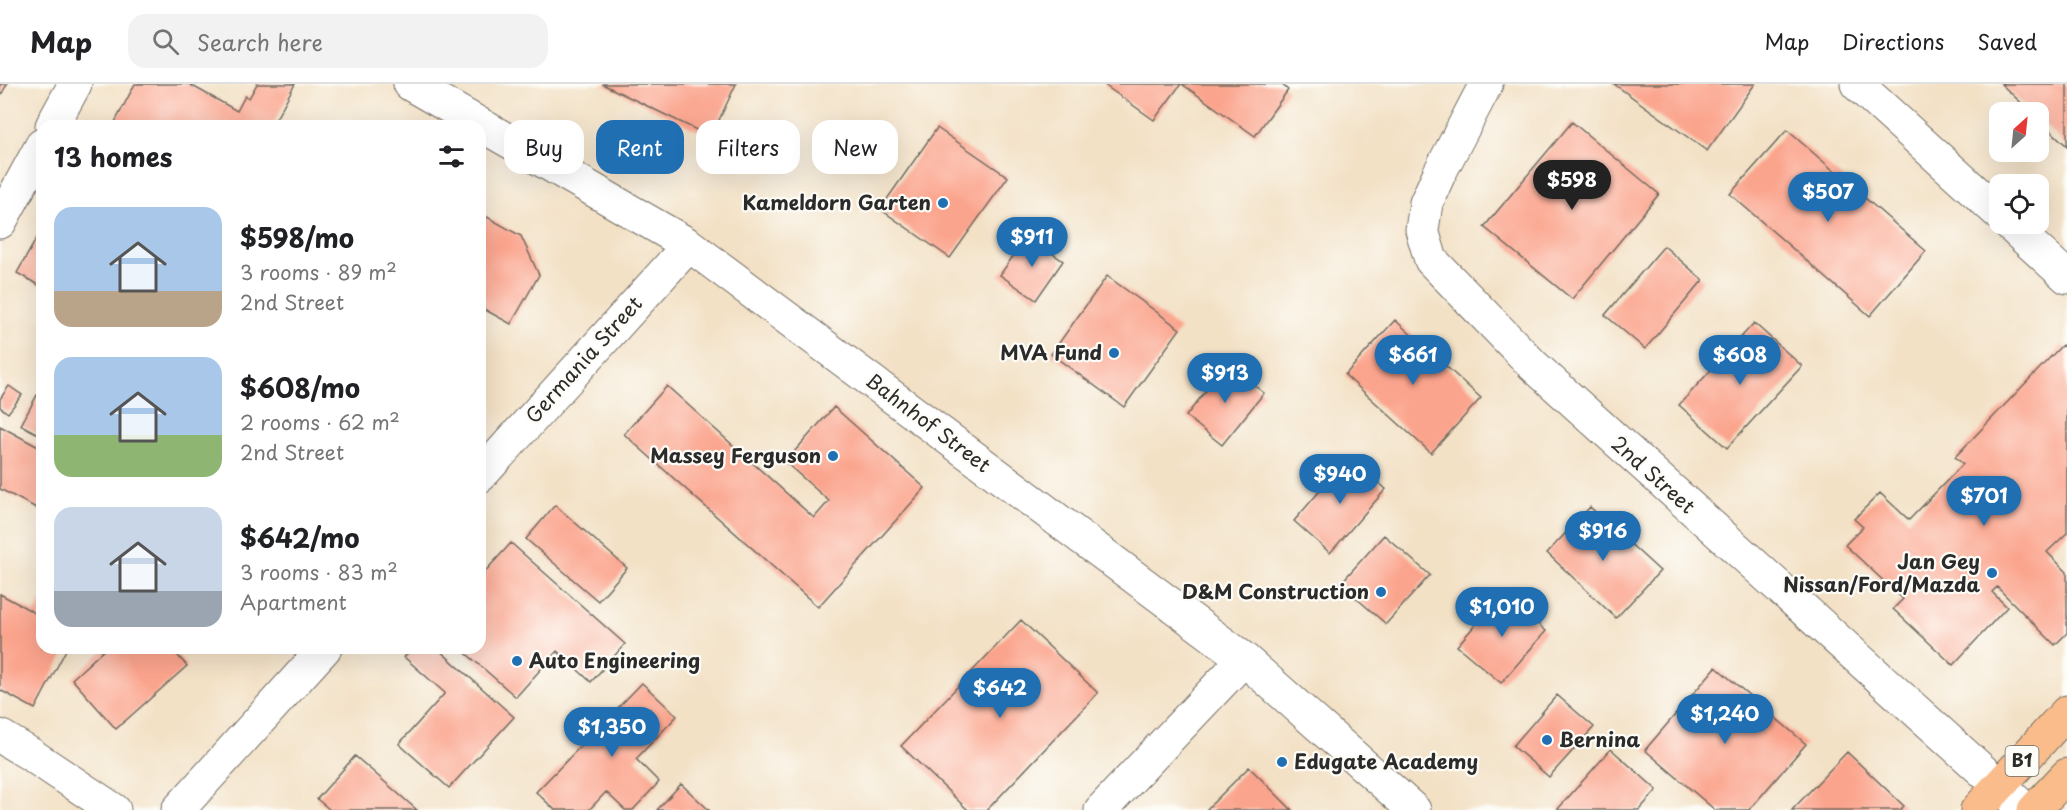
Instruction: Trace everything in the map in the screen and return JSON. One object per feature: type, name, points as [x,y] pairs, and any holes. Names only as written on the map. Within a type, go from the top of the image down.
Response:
[{"type":"highway","name":"B1","points":[[1977,810],[2067,712]]},
{"type":"highway","name":"B1","points":[[2034,810],[2067,775]]},
{"type":"street","points":[[55,120],[75,84]]},
{"type":"street","name":"Bahnhof Street","points":[[410,84],[472,120]]},
{"type":"street","name":"2nd Street","points":[[1486,84],[1426,203],[1422,230],[1431,260],[1533,365],[2026,810]]},
{"type":"street","points":[[1857,84],[1989,204]]},
{"type":"street","name":"Bahnhof Street","points":[[486,128],[689,245],[1244,659],[1413,810]]},
{"type":"street","points":[[0,222],[36,156]]},
{"type":"street","points":[[2020,234],[2067,277]]},
{"type":"street","name":"Germania Street","points":[[486,469],[689,245]]},
{"type":"street","points":[[178,810],[320,654]]},
{"type":"street","points":[[1101,810],[1244,659]]},
{"type":"street","points":[[0,736],[114,810]]},
{"type":"building","points":[[0,84],[7,84],[0,97]]},
{"type":"building","points":[[135,84],[189,84],[237,111],[245,96],[249,98],[257,84],[295,84],[275,120],[116,120]]},
{"type":"building","points":[[602,84],[736,84],[719,120],[696,120],[696,130],[684,124],[684,120],[676,120]]},
{"type":"building","points":[[1103,84],[1181,84],[1154,120]]},
{"type":"building","points":[[1182,84],[1281,84],[1288,90],[1255,136]]},
{"type":"building","points":[[1614,84],[1755,84],[1707,151]]},
{"type":"building","points":[[2001,84],[2067,84],[2067,146],[2049,129],[2049,102],[2020,102]]},
{"type":"building","points":[[1572,122],[1659,194],[1572,299],[1484,227]]},
{"type":"building","points":[[937,128],[1008,177],[950,258],[880,209]]},
{"type":"building","points":[[1787,130],[1926,251],[1870,316],[1730,194]]},
{"type":"building","points":[[486,216],[521,236],[539,275],[511,324],[486,310]]},
{"type":"building","points":[[1027,236],[1063,261],[1036,300],[1000,275]]},
{"type":"building","points":[[36,240],[36,284],[17,273]]},
{"type":"building","points":[[1664,246],[1703,280],[1645,349],[1605,315]]},
{"type":"building","points":[[1107,276],[1180,329],[1124,407],[1051,354]]},
{"type":"building","points":[[1395,320],[1481,398],[1431,453],[1345,375]]},
{"type":"building","points":[[1754,323],[1802,366],[1727,448],[1679,405]]},
{"type":"building","points":[[2062,345],[2067,350],[2067,533],[2047,552],[2067,572],[2067,633],[2055,645],[1997,587],[1992,592],[2007,607],[1953,665],[1893,609],[1903,599],[1845,545],[1863,527],[1854,519],[1880,493],[1909,520],[1963,464],[1955,457]]},
{"type":"building","points":[[1227,364],[1264,393],[1222,445],[1186,416]]},
{"type":"building","points":[[9,386],[22,395],[8,413],[0,407],[0,399]]},
{"type":"building","points":[[667,386],[814,518],[829,501],[785,462],[834,407],[925,488],[818,607],[624,434]]},
{"type":"building","points":[[36,397],[36,433],[21,425]]},
{"type":"building","points":[[0,426],[36,446],[36,508],[0,489]]},
{"type":"building","points":[[1349,457],[1386,489],[1330,553],[1294,521]]},
{"type":"building","points":[[555,505],[627,568],[598,601],[526,539]]},
{"type":"building","points":[[1590,507],[1660,571],[1616,618],[1547,553]]},
{"type":"building","points":[[1384,535],[1430,575],[1386,624],[1340,584]]},
{"type":"building","points":[[511,543],[625,644],[591,682],[557,651],[516,697],[467,654],[486,654],[486,570]]},
{"type":"building","points":[[1503,593],[1546,631],[1501,683],[1457,646]]},
{"type":"building","points":[[0,594],[35,613],[36,611],[36,654],[64,654],[35,709],[0,690]]},
{"type":"building","points":[[1021,620],[1098,693],[987,810],[968,810],[901,746]]},
{"type":"building","points":[[99,654],[176,654],[187,666],[116,729],[72,679]]},
{"type":"building","points":[[407,654],[444,654],[514,717],[449,788],[399,744],[445,693],[404,657]]},
{"type":"building","points":[[1716,667],[1806,744],[1749,810],[1715,810],[1645,750]]},
{"type":"building","points":[[642,683],[677,716],[636,759],[659,782],[633,810],[625,810],[606,792],[589,810],[555,810],[536,792]]},
{"type":"building","points":[[1557,695],[1594,727],[1549,777],[1513,746]]},
{"type":"building","points":[[1611,749],[1657,790],[1639,810],[1557,810]]},
{"type":"building","points":[[1847,752],[1904,806],[1900,810],[1792,810]]},
{"type":"building","points":[[355,756],[417,810],[330,810],[317,799]]},
{"type":"building","points":[[1249,767],[1292,810],[1206,810]]},
{"type":"building","points":[[681,784],[709,810],[657,810]]},
{"type":"place","name":"Kameldorn Garten","points":[[943,203]]},
{"type":"place","name":"MVA Fund","points":[[1114,353]]},
{"type":"place","name":"Massey Ferguson","points":[[833,456]]},
{"type":"place","name":"Jan Gey Nissan/Ford/Mazda","points":[[1992,573]]},
{"type":"place","name":"D&M Construction","points":[[1381,592]]},
{"type":"place","name":"Auto Engineering","points":[[517,661]]},
{"type":"place","name":"Bernina","points":[[1547,740]]},
{"type":"place","name":"Edugate Academy","points":[[1282,762]]}]
